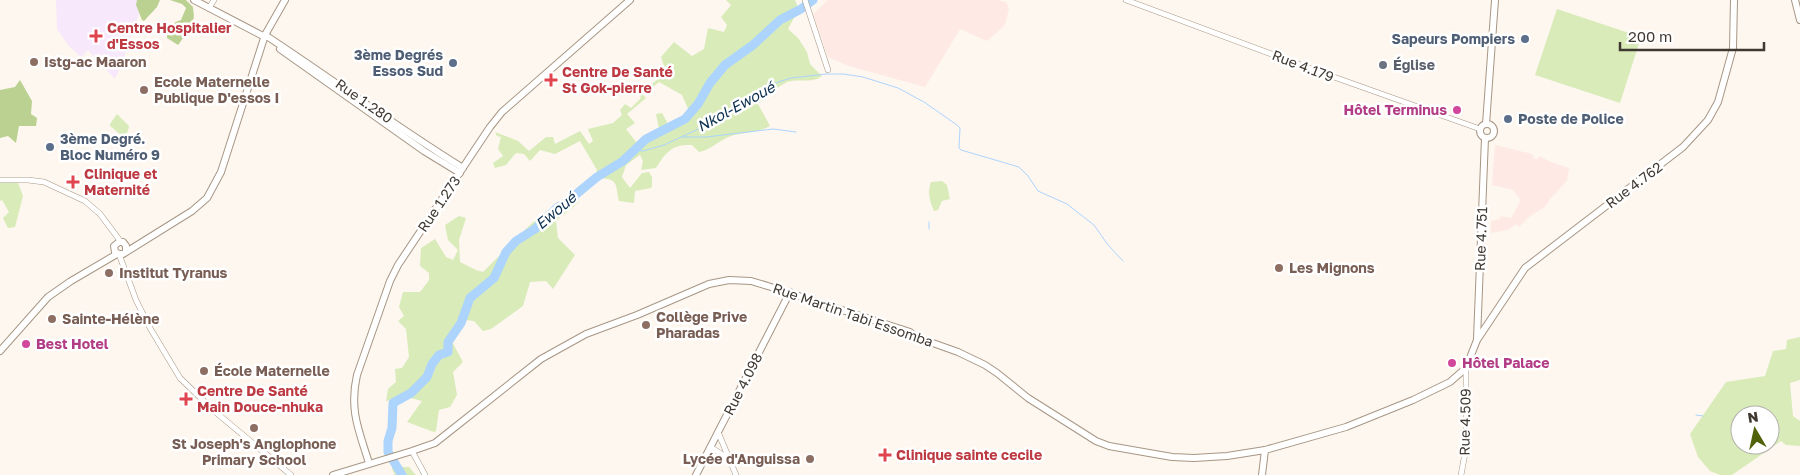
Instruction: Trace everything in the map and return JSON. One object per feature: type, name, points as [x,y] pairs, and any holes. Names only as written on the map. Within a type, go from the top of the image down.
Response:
[{"type":"main road","name":"Rue 1.280","points":[[194,0],[265,37],[332,78],[461,171]]},
{"type":"main road","points":[[118,248],[126,246],[126,251],[192,211],[207,198],[221,172],[265,37],[285,0]]},
{"type":"main road","name":"Rue 1.273","points":[[370,463],[353,405],[354,390],[357,375],[390,281],[398,265],[490,127],[509,104],[630,0]]},
{"type":"main road","points":[[1486,124],[1494,0]]},
{"type":"main road","name":"Rue 4.762","points":[[1477,340],[1525,268],[1683,147],[1708,120],[1721,93],[1733,48],[1734,0]]},
{"type":"main road","points":[[1794,0],[1800,20]]},
{"type":"main road","points":[[1486,124],[1491,126],[1494,133],[1490,137],[1485,138],[1480,135],[1480,129],[1481,126],[1486,124]]},
{"type":"main road","name":"Rue 4.751","points":[[1477,340],[1485,138]]},
{"type":"main road","points":[[0,351],[48,297],[101,262],[118,248],[143,241]]},
{"type":"main road","name":"Rue Martin Tabi Essomba","points":[[333,475],[435,442],[443,438],[541,359],[586,334],[621,322],[717,282],[729,280],[751,282],[790,292],[910,332],[916,337],[958,352],[997,373],[1028,398],[1105,445],[1145,453],[1194,458],[1227,456],[1265,450],[1346,427],[1413,400],[1450,382],[1466,368],[1477,340]]},
{"type":"main road","name":"Rue 4.098","points":[[696,475],[790,292]]},
{"type":"main road","points":[[1262,475],[1265,450]]},
{"type":"street","points":[[209,8],[214,0]]},
{"type":"street","points":[[805,0],[828,70]]},
{"type":"street","name":"Rue 4.179","points":[[1126,0],[1480,129]]},
{"type":"street","points":[[0,180],[36,180],[84,201],[100,214],[110,228],[136,300],[150,328],[180,378],[212,410],[291,475]]},
{"type":"street","points":[[126,251],[126,269]]},
{"type":"street","name":"Rue 4.509","points":[[1461,475],[1466,448],[1466,368]]},
{"type":"street","points":[[718,432],[736,475]]},
{"type":"street","points":[[710,447],[728,458]]},
{"type":"street","points":[[412,451],[424,475]]},
{"type":"shaded area","name":"Centre Hospitalier d'Essos","points":[[56,0],[144,0],[115,79],[88,50],[81,57],[68,45],[57,29]]},
{"type":"shaded area","points":[[828,0],[998,0],[1006,2],[1009,8],[1005,25],[987,41],[960,29],[925,87],[849,66],[828,57],[813,14]]},
{"type":"shaded area","points":[[1495,145],[1532,154],[1534,159],[1538,159],[1539,156],[1569,168],[1567,181],[1546,206],[1529,217],[1519,227],[1517,224],[1507,230],[1491,233],[1491,221],[1500,219],[1501,216],[1511,218],[1521,200],[1513,190],[1492,185]]},
{"type":"green space","points":[[137,0],[160,0],[157,7],[144,21],[136,5]]},
{"type":"green space","points":[[170,0],[186,0],[193,7],[193,20],[178,45],[167,38],[167,35],[169,35],[172,25],[181,20],[186,8],[182,4]]},
{"type":"green space","points":[[726,0],[795,0],[797,11],[788,29],[798,38],[807,52],[810,64],[822,76],[814,80],[787,82],[761,101],[758,104],[770,126],[731,136],[699,152],[692,145],[679,146],[670,150],[656,168],[641,170],[643,161],[640,155],[626,165],[622,177],[630,188],[642,173],[649,172],[652,177],[652,186],[651,188],[635,191],[634,203],[619,201],[615,183],[610,179],[598,178],[579,195],[578,203],[556,221],[558,238],[575,255],[553,289],[546,281],[530,282],[523,306],[491,329],[483,331],[474,321],[465,320],[451,340],[463,362],[453,372],[457,395],[450,407],[439,410],[436,431],[434,432],[407,422],[422,401],[407,397],[386,401],[388,389],[396,382],[395,369],[402,368],[409,357],[406,329],[398,321],[404,316],[399,307],[403,292],[420,292],[429,280],[429,273],[420,266],[421,248],[435,239],[446,257],[453,260],[458,250],[448,240],[445,225],[459,216],[466,218],[459,240],[460,262],[483,272],[531,224],[596,174],[597,170],[580,141],[555,154],[540,150],[530,161],[524,154],[516,153],[506,165],[495,168],[493,163],[503,156],[498,149],[501,137],[497,136],[495,132],[518,141],[529,151],[546,137],[553,137],[555,144],[580,131],[589,144],[593,141],[588,129],[613,123],[622,115],[620,110],[625,104],[631,108],[641,98],[638,91],[646,83],[649,86],[657,80],[661,71],[654,68],[664,66],[661,57],[674,42],[692,56],[704,49],[708,28],[724,32],[727,25],[721,17],[731,5]],"holes":[[[659,82],[682,95],[689,111],[684,116],[668,124],[662,113],[656,114],[659,129],[636,142],[626,129],[635,123],[627,114],[646,98],[643,95]]]},
{"type":"green space","points":[[1557,9],[1641,37],[1620,103],[1535,75]]},
{"type":"green space","points":[[20,80],[32,101],[31,114],[37,118],[36,126],[19,126],[16,143],[8,136],[0,138],[0,90],[15,87]]},
{"type":"green space","points":[[117,114],[129,126],[126,134],[121,135],[110,126]]},
{"type":"green space","points":[[942,181],[947,185],[950,199],[942,201],[938,210],[934,211],[929,189],[931,182]]},
{"type":"green space","points":[[0,182],[18,183],[23,196],[15,227],[8,228],[3,218],[9,212],[2,200],[0,201]]},
{"type":"green space","points":[[1800,337],[1800,380],[1790,383],[1793,416],[1800,421],[1800,446],[1786,445],[1780,442],[1780,405],[1730,405],[1730,455],[1761,455],[1732,475],[1720,475],[1710,471],[1698,457],[1690,434],[1726,382],[1765,376],[1773,351],[1786,349],[1787,340]]},
{"type":"green space","points":[[396,462],[403,467],[409,467],[416,475],[395,475],[392,463]]},
{"type":"waterway","name":"Ewoué","points":[[402,475],[388,452],[388,441],[392,428],[393,403],[411,393],[427,377],[432,364],[439,355],[448,352],[448,342],[461,323],[470,298],[494,278],[506,252],[516,241],[535,229],[558,207],[597,177],[623,161],[646,139],[685,119],[698,104],[710,83],[725,65],[753,45],[780,20],[813,0]]},
{"type":"waterway","name":"Nkol-Ewoué","points":[[636,150],[643,151],[664,145],[724,117],[772,84],[791,78],[826,74],[863,77],[898,88],[924,102],[957,125],[960,128],[959,148],[961,150],[1019,167],[1038,191],[1067,204],[1094,225],[1108,245],[1123,261]]},
{"type":"waterway","points":[[682,137],[706,137],[773,129],[796,132]]},
{"type":"waterway","points":[[929,222],[929,229]]},
{"type":"waterway","points":[[1696,415],[1703,416]]},
{"type":"place","name":"Centre Hospitalier d'Essos","points":[[96,36]]},
{"type":"place","name":"Sapeurs Pompiers","points":[[1525,39]]},
{"type":"place","name":"Istg-ac Maaron","points":[[34,62]]},
{"type":"place","name":"3ème Degrés Essos Sud","points":[[453,63]]},
{"type":"place","name":"Église","points":[[1383,65]]},
{"type":"place","name":"Centre De Santé St Gok-pierre","points":[[551,80]]},
{"type":"place","name":"Ecole Maternelle Publique D'essos I","points":[[144,90]]},
{"type":"place","name":"Hôtel Terminus","points":[[1457,110]]},
{"type":"place","name":"Poste de Police","points":[[1508,119]]},
{"type":"place","name":"3ème Degré. Bloc Numéro 9","points":[[50,147]]},
{"type":"place","name":"Clinique et Maternité","points":[[73,182]]},
{"type":"place","name":"Les Mignons","points":[[1279,268]]},
{"type":"place","name":"Institut Tyranus","points":[[109,273]]},
{"type":"place","name":"Sainte-Hélène","points":[[52,319]]},
{"type":"place","name":"Collège Prive Pharadas","points":[[646,325]]},
{"type":"place","name":"Best Hotel","points":[[26,344]]},
{"type":"place","name":"Hôtel Palace","points":[[1452,363]]},
{"type":"place","name":"École Maternelle","points":[[204,371]]},
{"type":"place","name":"Centre De Santé Main Douce-nhuka","points":[[186,399]]},
{"type":"place","name":"St Joseph's Anglophone Primary School","points":[[254,428]]},
{"type":"place","name":"Clinique sainte cecile","points":[[885,455]]},
{"type":"place","name":"Lycée d'Anguissa","points":[[810,459]]}]
